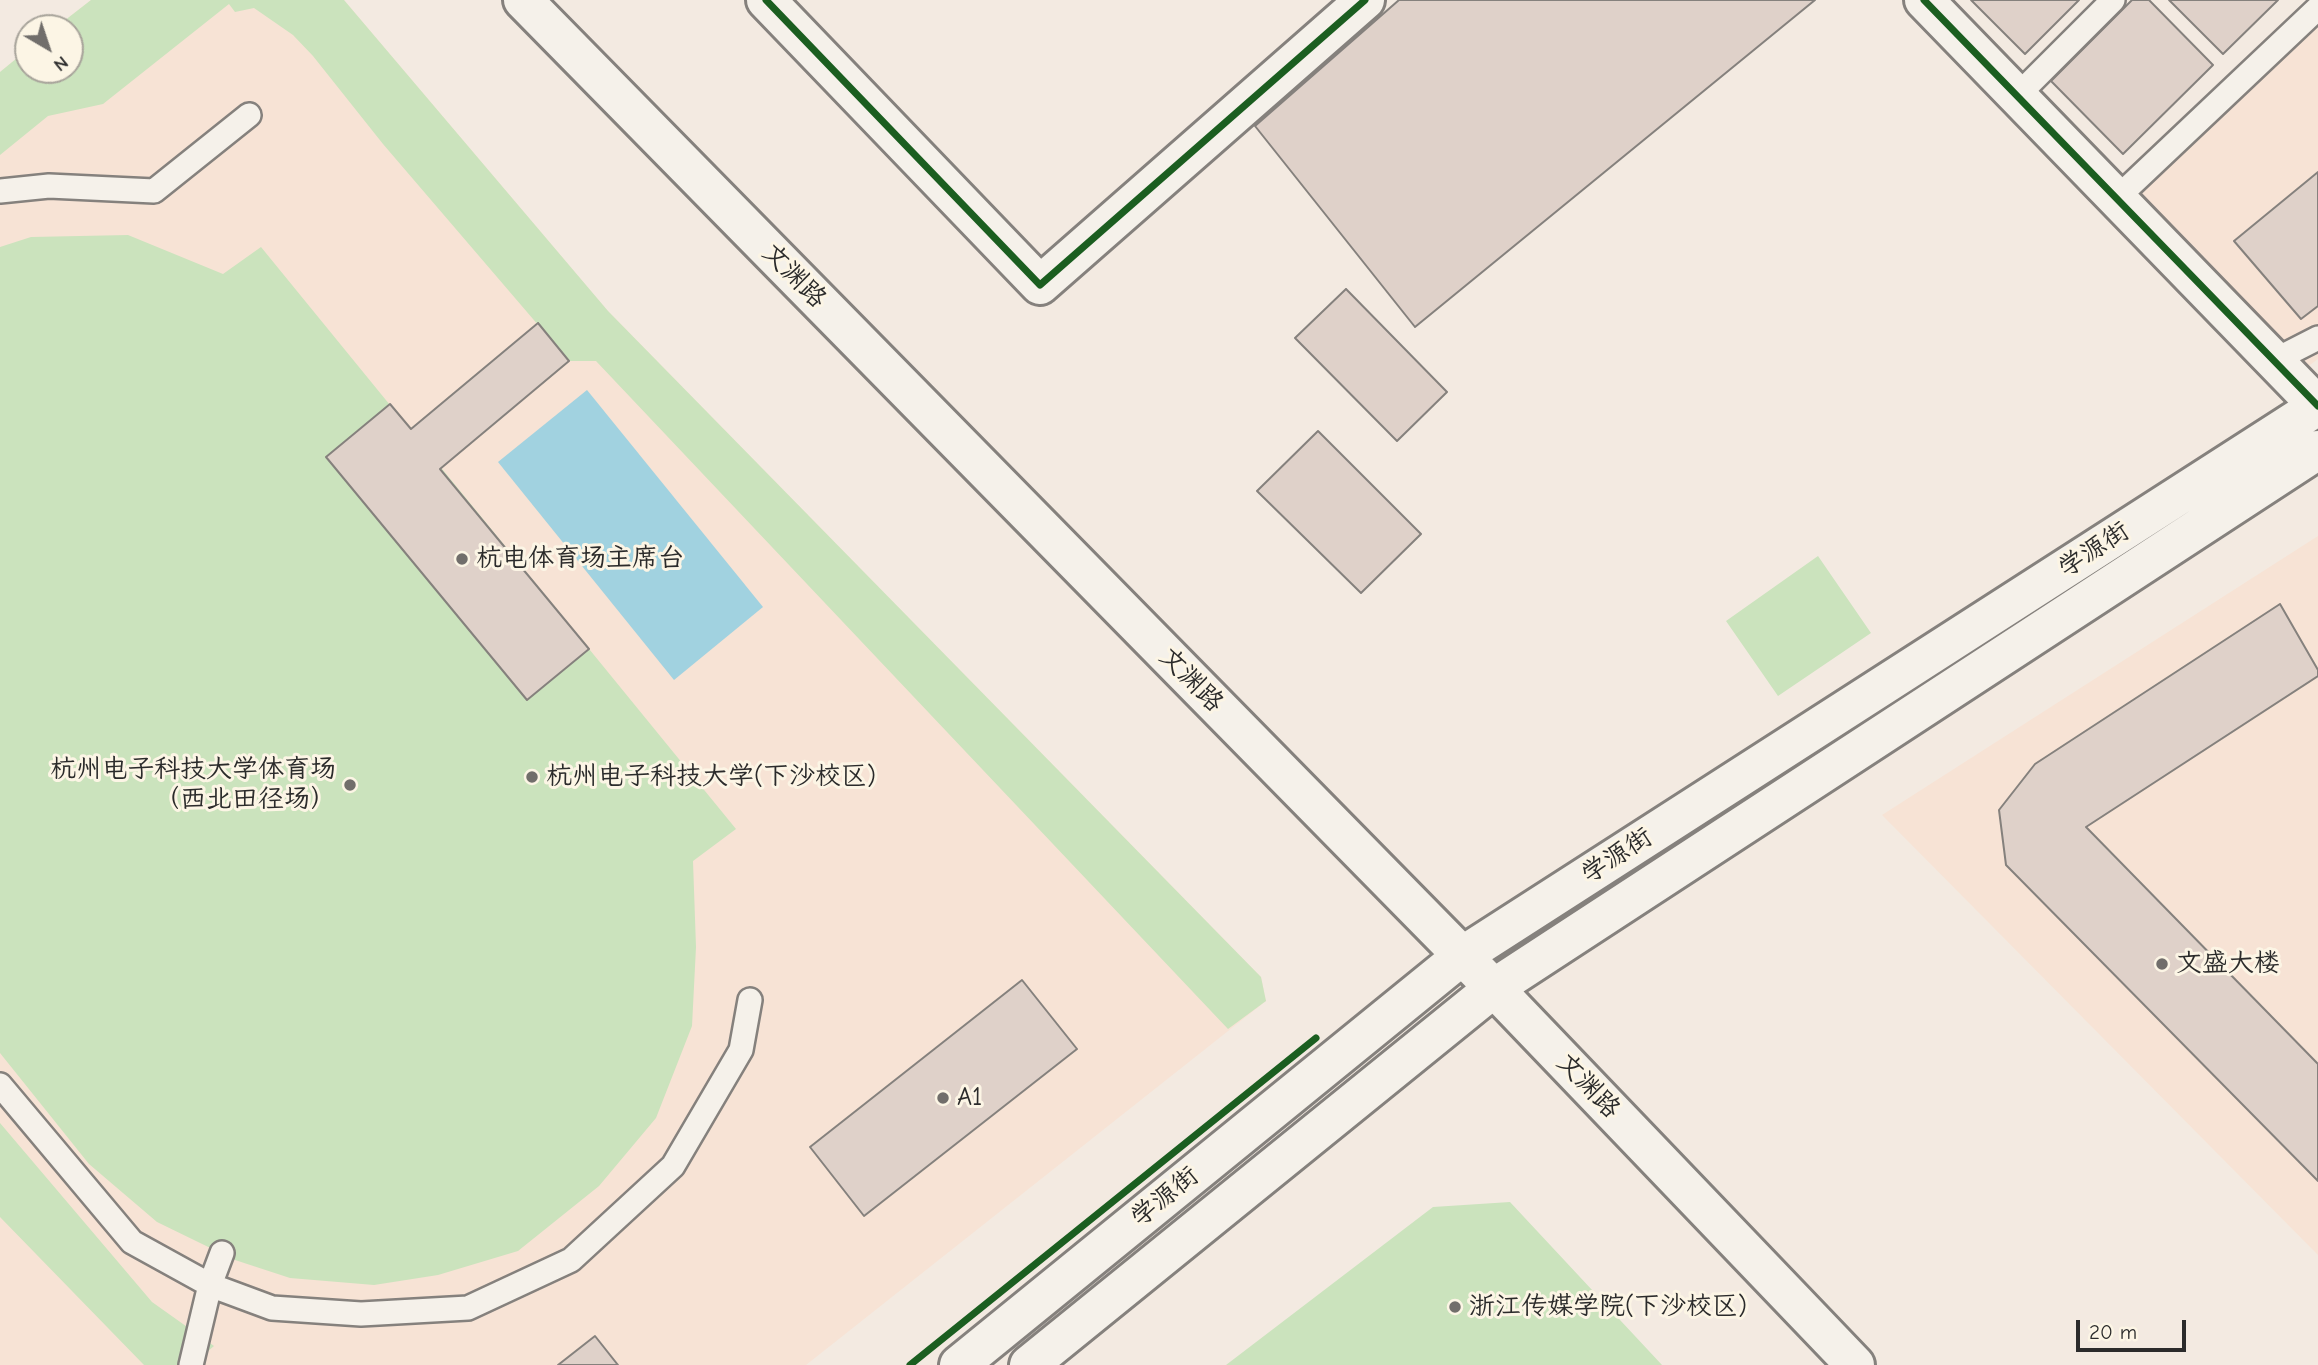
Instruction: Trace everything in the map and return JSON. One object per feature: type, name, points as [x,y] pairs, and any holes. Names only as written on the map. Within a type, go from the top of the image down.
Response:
[{"type":"main road","name":"文渊路","points":[[523,0],[1462,956],[1855,1365]]},
{"type":"main road","points":[[766,0],[1040,285],[1365,0]]},
{"type":"main road","points":[[1924,0],[2318,406]]},
{"type":"main road","name":"学源街","points":[[959,1365],[1462,956],[2318,406]]},
{"type":"main road","name":"学源街","points":[[1029,1365],[1494,989],[2318,450]]},
{"type":"lane","points":[[2017,96],[2113,0]]},
{"type":"lane","points":[[2117,198],[2318,8]]},
{"type":"lane","points":[[0,191],[49,186],[154,191],[249,115]]},
{"type":"lane","points":[[2275,360],[2318,338]]},
{"type":"lane","points":[[0,1085],[132,1242],[210,1284],[272,1308],[360,1314],[468,1308],[571,1260],[673,1166],[741,1050],[750,1000]]},
{"type":"lane","points":[[191,1365],[210,1284],[222,1253]]},
{"type":"shaded area","name":"杭州电子科技大学(下沙校区)","points":[[91,0],[344,0],[608,311],[1261,977],[1266,1001],[806,1365],[0,1365],[0,72],[14,60],[14,84],[84,84],[84,14],[73,14]]},
{"type":"shaded area","points":[[2318,6],[2318,359],[2292,378],[2117,198]]},
{"type":"shaded area","points":[[2318,536],[2318,1255],[1882,815]]},
{"type":"green space","points":[[91,0],[344,0],[608,311],[1261,977],[1266,1001],[1228,1029],[596,361],[569,361],[383,144],[313,56],[293,35],[254,8],[235,12],[229,4],[103,104],[48,116],[0,155],[0,72],[14,60],[14,84],[84,84],[84,14],[73,14]]},
{"type":"green space","name":"杭州电子科技大学体育场 （西北田径场）","points":[[128,235],[223,274],[261,247],[736,829],[693,861],[696,947],[692,1026],[656,1118],[599,1186],[518,1251],[438,1275],[374,1285],[290,1278],[235,1260],[157,1222],[89,1164],[0,1053],[0,247],[31,237]]},
{"type":"green space","points":[[1818,556],[1871,633],[1778,696],[1726,621]]},
{"type":"green space","points":[[0,1123],[152,1302],[214,1346],[192,1365],[144,1365],[0,1217]]},
{"type":"green space","name":"浙江传媒学院(下沙校区)","points":[[1510,1202],[1662,1365],[1226,1365],[1433,1207]]},
{"type":"water","points":[[587,390],[763,607],[674,680],[498,462]]},
{"type":"building","points":[[1399,0],[1815,0],[1415,327],[1255,126]]},
{"type":"building","points":[[1971,0],[2079,0],[2025,54]]},
{"type":"building","points":[[2132,0],[2149,0],[2213,65],[2123,154],[2051,81]]},
{"type":"building","points":[[2169,0],[2278,0],[2223,54]]},
{"type":"building","points":[[2318,172],[2318,306],[2301,319],[2234,241]]},
{"type":"building","points":[[1346,289],[1447,392],[1397,441],[1295,338]]},
{"type":"building","name":"杭电体育场主席台","points":[[538,323],[569,361],[440,469],[589,649],[527,700],[326,457],[390,404],[411,429]]},
{"type":"building","points":[[1318,431],[1421,534],[1361,593],[1257,491]]},
{"type":"building","name":"文盛大楼","points":[[2280,604],[2318,670],[2318,676],[2086,827],[2318,1064],[2318,1181],[2006,865],[1999,810],[2035,764]]},
{"type":"building","name":"A1","points":[[1022,980],[1077,1049],[864,1216],[810,1147]]},
{"type":"building","points":[[595,1336],[618,1365],[558,1365]]},
{"type":"cycle path","points":[[766,0],[1040,285],[1365,0]]},
{"type":"cycle path","points":[[1924,0],[2318,406]]},
{"type":"cycle path","points":[[910,1365],[1316,1038]]},
{"type":"place","name":"杭电体育场主席台","points":[[462,559]]},
{"type":"place","name":"杭州电子科技大学(下沙校区)","points":[[532,777]]},
{"type":"place","name":"杭州电子科技大学体育场 （西北田径场）","points":[[350,785]]},
{"type":"place","name":"文盛大楼","points":[[2162,964]]},
{"type":"place","name":"A1","points":[[943,1098]]},
{"type":"place","name":"浙江传媒学院(下沙校区)","points":[[1455,1307]]}]
